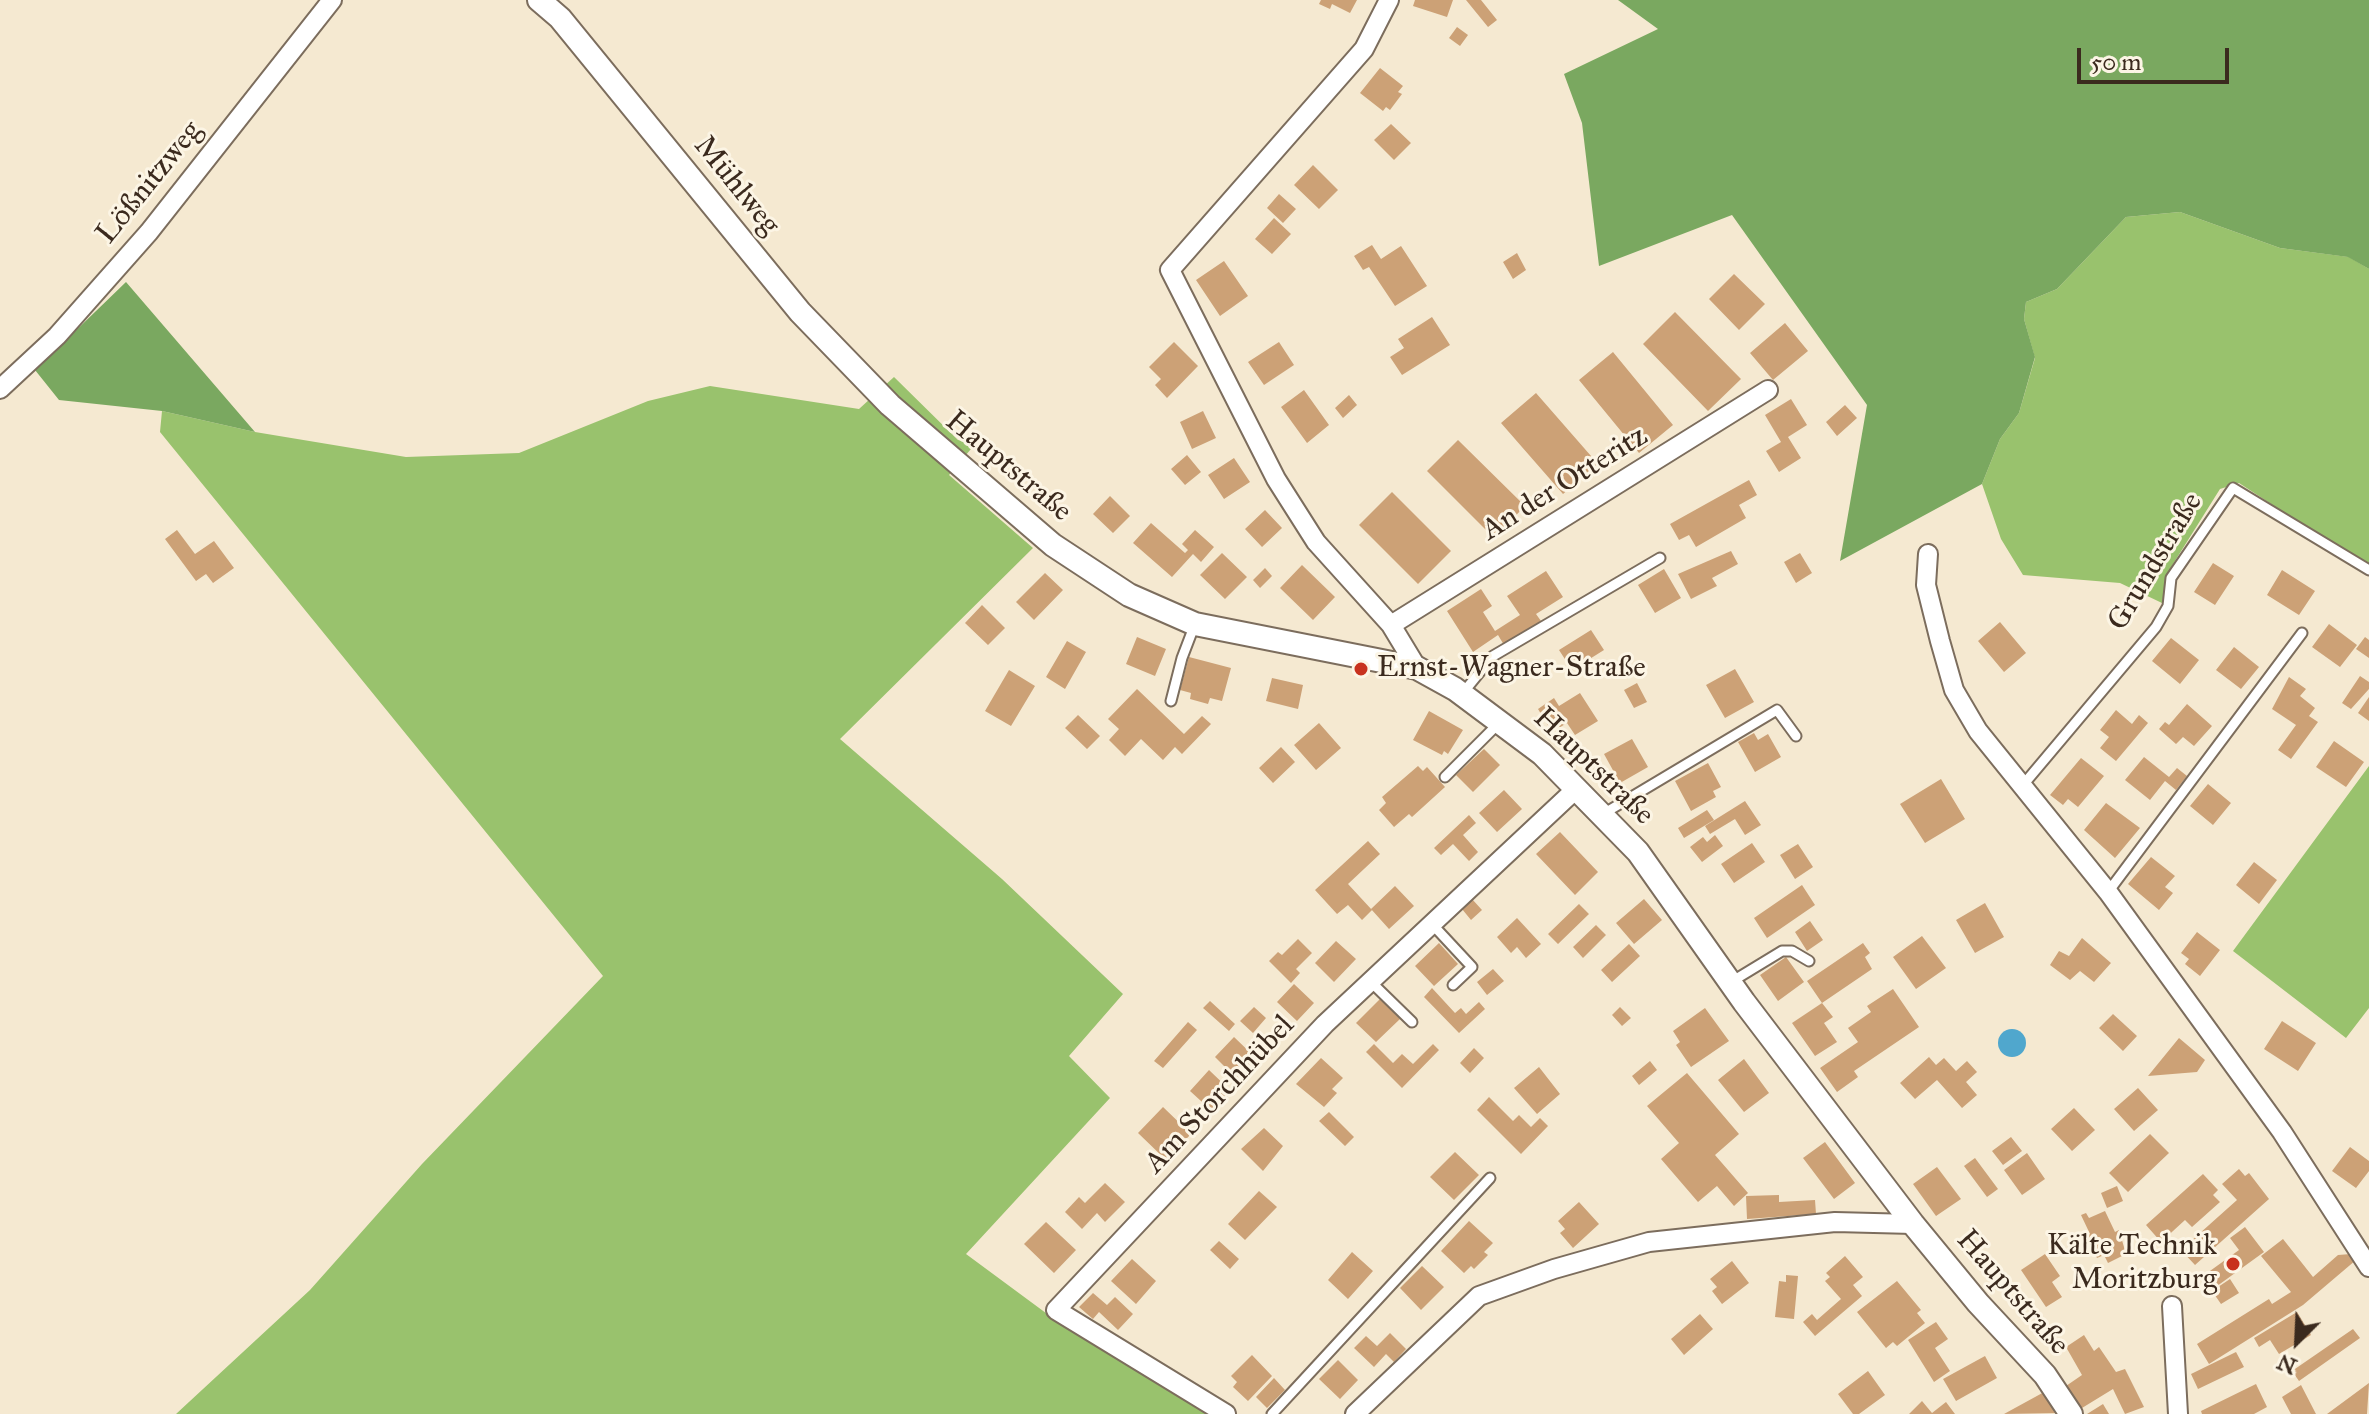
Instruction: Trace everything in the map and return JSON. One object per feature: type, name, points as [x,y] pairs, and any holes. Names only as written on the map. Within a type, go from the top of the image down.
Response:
[{"type":"street","name":"Lößnitzweg","points":[[0,389],[57,336],[149,232],[332,0]]},
{"type":"street","name":"Mühlweg","points":[[539,0],[570,30],[800,312],[890,405]]},
{"type":"street","points":[[1389,0],[1364,49],[1170,270],[1276,479],[1316,542],[1391,625],[1417,668]]},
{"type":"street","name":"An der Otteritz","points":[[1391,625],[1768,390]]},
{"type":"street","name":"Hauptstraße","points":[[890,405],[1053,545],[1129,595],[1195,624],[1417,668],[1501,721],[1603,814],[1638,852],[1731,982],[1913,1224],[1978,1303],[2045,1375],[2071,1414]]},
{"type":"street","points":[[1928,554],[1926,585],[1954,690],[1978,731],[2108,892],[2282,1132],[2369,1267]]},
{"type":"street","name":"Am Storchhübel","points":[[1226,1414],[1056,1310],[1325,1024],[1576,789]]},
{"type":"street","points":[[1355,1414],[1479,1296],[1554,1269],[1649,1242],[1835,1222],[1913,1224]]},
{"type":"street","points":[[2172,1306],[2178,1414]]},
{"type":"lane","name":"Grundstraße","points":[[2023,785],[2156,627],[2168,606],[2171,578],[2233,488],[2369,570]]},
{"type":"lane","points":[[1462,694],[1493,656],[1660,558]]},
{"type":"lane","points":[[1171,701],[1173,686],[1195,624]]},
{"type":"lane","points":[[2108,892],[2302,633]]},
{"type":"lane","points":[[1603,814],[1777,710],[1796,736]]},
{"type":"lane","points":[[1445,777],[1501,721]]},
{"type":"lane","points":[[1432,924],[1472,967],[1453,985]]},
{"type":"lane","points":[[1731,982],[1782,951],[1792,951],[1809,961]]},
{"type":"lane","points":[[1371,982],[1412,1022]]},
{"type":"lane","points":[[1272,1414],[1490,1178]]},
{"type":"green space","points":[[1618,0],[2369,0],[2369,269],[2348,257],[2280,248],[2180,212],[2126,217],[2057,289],[2026,302],[2024,319],[2035,357],[2019,413],[2000,439],[1982,484],[1840,561],[1867,405],[1732,215],[1599,266],[1582,123],[1564,74],[1658,29]]},
{"type":"green space","points":[[2180,212],[2280,248],[2349,257],[2369,269],[2369,568],[2239,483],[2220,489],[2168,572],[2162,603],[2120,583],[2023,575],[2001,539],[1982,484],[2000,439],[2019,413],[2035,358],[2024,319],[2026,302],[2057,289],[2126,217]]},
{"type":"green space","points":[[126,282],[255,432],[162,411],[59,400],[35,370]]},
{"type":"green space","points":[[894,377],[958,440],[976,443],[949,475],[1033,548],[840,739],[1002,879],[1123,994],[1069,1056],[1110,1098],[966,1254],[1054,1319],[1209,1414],[176,1414],[310,1290],[422,1164],[603,976],[160,432],[162,411],[255,432],[406,457],[519,453],[648,401],[710,386],[859,409]]},
{"type":"green space","points":[[2369,766],[2369,1008],[2346,1038],[2233,951]]},
{"type":"water","points":[[2012,1029],[2022,1033],[2026,1043],[2022,1053],[2012,1057],[2002,1053],[1998,1043],[2002,1033]]},
{"type":"building","points":[[1321,0],[1357,0],[1350,13],[1332,4],[1330,9],[1319,4]]},
{"type":"building","points":[[1415,0],[1453,0],[1447,17],[1413,6]]},
{"type":"building","points":[[1466,0],[1481,0],[1497,20],[1488,27]]},
{"type":"building","points":[[1457,27],[1468,35],[1460,46],[1449,38]]},
{"type":"building","points":[[1380,68],[1403,86],[1398,92],[1402,94],[1390,110],[1386,107],[1383,111],[1360,93]]},
{"type":"building","points":[[1391,124],[1411,143],[1394,160],[1374,140]]},
{"type":"building","points":[[1313,165],[1338,190],[1319,209],[1294,185]]},
{"type":"building","points":[[1279,194],[1296,209],[1283,223],[1267,208]]},
{"type":"building","points":[[1274,218],[1291,234],[1272,254],[1255,239]]},
{"type":"building","points":[[1372,245],[1381,259],[1401,246],[1427,286],[1395,306],[1369,267],[1363,270],[1354,256]]},
{"type":"building","points":[[1517,253],[1526,270],[1513,279],[1503,262]]},
{"type":"building","points":[[1224,261],[1248,296],[1220,316],[1196,280]]},
{"type":"building","points":[[1734,274],[1765,304],[1739,330],[1709,299]]},
{"type":"building","points":[[1675,312],[1741,379],[1708,411],[1643,344]]},
{"type":"building","points":[[1432,317],[1450,345],[1402,375],[1390,357],[1404,348],[1398,339]]},
{"type":"building","points":[[1785,323],[1808,351],[1773,380],[1750,353]]},
{"type":"building","points":[[1174,342],[1198,366],[1167,398],[1155,385],[1161,379],[1149,367]]},
{"type":"building","points":[[1279,342],[1294,365],[1264,385],[1248,362]]},
{"type":"building","points":[[1613,352],[1673,425],[1639,453],[1579,380]]},
{"type":"building","points":[[1304,390],[1329,425],[1307,443],[1281,407]]},
{"type":"building","points":[[1536,393],[1598,464],[1563,494],[1501,423]]},
{"type":"building","points":[[1349,395],[1357,405],[1343,418],[1335,408]]},
{"type":"building","points":[[1791,399],[1807,425],[1788,437],[1801,458],[1779,472],[1766,451],[1781,442],[1765,415]]},
{"type":"building","points":[[1845,405],[1857,418],[1837,436],[1826,422]]},
{"type":"building","points":[[1203,411],[1216,438],[1192,449],[1180,422]]},
{"type":"building","points":[[1458,440],[1525,506],[1494,538],[1427,471]]},
{"type":"building","points":[[1187,455],[1201,472],[1185,485],[1171,469]]},
{"type":"building","points":[[1234,458],[1250,482],[1224,499],[1208,475]]},
{"type":"building","points":[[1749,480],[1757,495],[1739,505],[1746,518],[1696,547],[1689,535],[1679,540],[1670,524]]},
{"type":"building","points":[[1392,492],[1451,551],[1418,584],[1359,525]]},
{"type":"building","points":[[1110,496],[1130,516],[1113,533],[1093,514]]},
{"type":"building","points":[[1265,510],[1282,528],[1262,547],[1245,529]]},
{"type":"building","points":[[1151,523],[1185,553],[1188,550],[1182,544],[1195,530],[1214,547],[1201,562],[1193,554],[1172,577],[1133,543]]},
{"type":"building","points":[[177,530],[195,554],[214,541],[234,568],[213,583],[206,574],[196,581],[165,539]]},
{"type":"building","points":[[1731,551],[1738,564],[1712,578],[1717,586],[1691,599],[1678,574]]},
{"type":"building","points":[[1222,553],[1247,577],[1225,599],[1200,575]]},
{"type":"building","points":[[1800,553],[1812,573],[1796,583],[1784,562]]},
{"type":"building","points":[[2213,563],[2234,576],[2215,605],[2194,592]]},
{"type":"building","points":[[1302,565],[1335,597],[1313,620],[1280,588]]},
{"type":"building","points":[[1265,568],[1272,576],[1260,588],[1253,580]]},
{"type":"building","points":[[1664,569],[1681,598],[1655,613],[1638,585]]},
{"type":"building","points":[[2282,570],[2315,591],[2299,615],[2267,595]]},
{"type":"building","points":[[1546,571],[1563,597],[1536,614],[1541,621],[1504,645],[1498,635],[1473,652],[1447,611],[1481,589],[1492,606],[1483,612],[1495,631],[1520,615],[1507,596]]},
{"type":"building","points":[[1045,573],[1063,590],[1034,620],[1016,602]]},
{"type":"building","points":[[982,605],[1005,628],[988,645],[965,623]]},
{"type":"building","points":[[2000,622],[2026,653],[2004,672],[1978,641]]},
{"type":"building","points":[[2329,624],[2357,645],[2340,667],[2312,647]]},
{"type":"building","points":[[1591,630],[1604,650],[1572,670],[1559,650]]},
{"type":"building","points":[[1137,637],[1166,649],[1155,676],[1126,664]]},
{"type":"building","points":[[2365,637],[2369,640],[2369,658],[2356,649]]},
{"type":"building","points":[[2171,638],[2199,660],[2180,684],[2152,661]]},
{"type":"building","points":[[1067,641],[1086,652],[1065,689],[1046,677]]},
{"type":"building","points":[[2234,647],[2259,667],[2241,689],[2216,670]]},
{"type":"building","points":[[1189,657],[1231,668],[1222,701],[1210,698],[1208,704],[1190,699],[1191,693],[1180,690]]},
{"type":"building","points":[[1735,669],[1754,702],[1725,718],[1706,685]]},
{"type":"building","points":[[1009,670],[1035,686],[1011,726],[985,711]]},
{"type":"building","points":[[2360,676],[2369,682],[2369,689],[2351,709],[2342,703]]},
{"type":"building","points":[[2289,677],[2306,689],[2300,696],[2315,708],[2309,716],[2318,722],[2291,759],[2278,750],[2296,725],[2272,709]]},
{"type":"building","points":[[1272,678],[1303,685],[1298,709],[1266,701]]},
{"type":"building","points":[[1637,683],[1647,702],[1634,708],[1624,690]]},
{"type":"building","points":[[1137,689],[1184,734],[1202,716],[1211,724],[1182,754],[1175,747],[1163,760],[1141,739],[1125,756],[1109,740],[1119,729],[1108,719]]},
{"type":"building","points":[[1580,693],[1598,721],[1575,735],[1567,723],[1552,732],[1538,709],[1554,698],[1559,706]]},
{"type":"building","points":[[2369,697],[2369,721],[2358,713]]},
{"type":"building","points":[[2187,704],[2212,726],[2194,746],[2183,737],[2176,744],[2159,729],[2165,722],[2169,725]]},
{"type":"building","points":[[2116,710],[2132,724],[2139,715],[2148,723],[2116,761],[2100,748],[2109,737],[2100,730]]},
{"type":"building","points":[[1429,711],[1463,730],[1448,754],[1444,751],[1442,755],[1413,740]]},
{"type":"building","points":[[1078,715],[1100,736],[1087,749],[1065,728]]},
{"type":"building","points":[[1319,723],[1341,748],[1316,770],[1294,745]]},
{"type":"building","points":[[1754,733],[1758,740],[1768,734],[1781,757],[1755,772],[1738,742]]},
{"type":"building","points":[[1632,739],[1648,767],[1620,783],[1604,754]]},
{"type":"building","points":[[2334,741],[2364,762],[2346,787],[2316,767]]},
{"type":"building","points":[[1281,747],[1295,762],[1273,783],[1259,768]]},
{"type":"building","points":[[1484,749],[1500,765],[1473,792],[1456,775]]},
{"type":"building","points":[[2144,757],[2169,777],[2177,768],[2187,776],[2176,790],[2165,781],[2150,800],[2125,780]]},
{"type":"building","points":[[2081,758],[2104,776],[2078,807],[2068,799],[2063,805],[2050,795]]},
{"type":"building","points":[[1708,763],[1721,787],[1713,791],[1716,797],[1691,811],[1675,781]]},
{"type":"building","points":[[1418,766],[1423,771],[1427,767],[1445,787],[1412,817],[1409,814],[1394,827],[1379,810],[1386,803],[1382,797]]},
{"type":"building","points":[[1941,779],[1965,819],[1925,843],[1900,804]]},
{"type":"building","points":[[2208,784],[2231,803],[2213,825],[2190,806]]},
{"type":"building","points":[[1504,790],[1522,809],[1497,832],[1479,813]]},
{"type":"building","points":[[1745,801],[1761,825],[1745,835],[1735,819],[1710,834],[1705,826]]},
{"type":"building","points":[[2106,803],[2140,828],[2115,858],[2084,830]]},
{"type":"building","points":[[1707,810],[1714,820],[1684,838],[1678,828]]},
{"type":"building","points":[[1469,815],[1476,823],[1463,835],[1478,852],[1469,861],[1453,844],[1441,855],[1434,848]]},
{"type":"building","points":[[1560,832],[1598,872],[1575,895],[1536,854]]},
{"type":"building","points":[[1715,835],[1723,846],[1702,862],[1690,847],[1703,837],[1707,842]]},
{"type":"building","points":[[1368,841],[1380,854],[1348,884],[1372,910],[1362,920],[1348,905],[1337,914],[1315,890]]},
{"type":"building","points":[[1752,843],[1765,862],[1734,883],[1721,864]]},
{"type":"building","points":[[1798,844],[1813,867],[1795,879],[1780,855]]},
{"type":"building","points":[[2151,857],[2175,876],[2165,887],[2173,893],[2159,910],[2128,884]]},
{"type":"building","points":[[2254,862],[2277,880],[2259,904],[2236,885]]},
{"type":"building","points":[[1802,885],[1815,905],[1767,938],[1754,918]]},
{"type":"building","points":[[1395,886],[1414,906],[1389,929],[1371,909]]},
{"type":"building","points":[[1472,899],[1482,910],[1471,920],[1462,909]]},
{"type":"building","points":[[1644,899],[1662,920],[1634,944],[1616,923]]},
{"type":"building","points":[[1985,903],[2004,937],[1975,953],[1956,920]]},
{"type":"building","points":[[1579,904],[1589,914],[1558,944],[1548,934]]},
{"type":"building","points":[[1517,918],[1541,944],[1526,958],[1517,947],[1511,953],[1497,937]]},
{"type":"building","points":[[1810,921],[1823,940],[1807,951],[1795,932]]},
{"type":"building","points":[[1596,925],[1606,935],[1583,958],[1573,947]]},
{"type":"building","points":[[2197,932],[2220,950],[2200,976],[2185,964],[2189,959],[2181,953]]},
{"type":"building","points":[[1922,936],[1946,968],[1916,989],[1893,957]]},
{"type":"building","points":[[2082,938],[2111,963],[2094,982],[2080,971],[2070,980],[2050,965],[2059,951],[2069,956]]},
{"type":"building","points":[[1298,939],[1312,953],[1296,969],[1300,973],[1291,983],[1269,961],[1278,952],[1282,955]]},
{"type":"building","points":[[1336,941],[1356,959],[1334,982],[1315,963]]},
{"type":"building","points":[[1439,943],[1458,964],[1434,986],[1415,966]]},
{"type":"building","points":[[1863,943],[1870,953],[1865,957],[1872,969],[1822,1003],[1807,981]]},
{"type":"building","points":[[1629,944],[1640,956],[1612,982],[1601,970]]},
{"type":"building","points":[[1786,957],[1804,982],[1778,1001],[1760,975]]},
{"type":"building","points":[[1493,969],[1504,981],[1487,995],[1477,982]]},
{"type":"building","points":[[1294,984],[1314,1003],[1297,1021],[1277,1002]]},
{"type":"building","points":[[1432,988],[1455,1013],[1461,1008],[1466,1014],[1479,1002],[1485,1009],[1459,1033],[1424,997]]},
{"type":"building","points":[[1893,989],[1919,1027],[1854,1071],[1858,1077],[1837,1092],[1820,1068],[1858,1042],[1848,1028],[1871,1012],[1867,1006]]},
{"type":"building","points":[[1380,999],[1400,1019],[1376,1042],[1356,1023]]},
{"type":"building","points":[[1210,1001],[1235,1024],[1229,1031],[1203,1008]]},
{"type":"building","points":[[1822,1003],[1833,1017],[1824,1023],[1837,1042],[1815,1056],[1792,1023]]},
{"type":"building","points":[[1254,1007],[1266,1018],[1253,1033],[1240,1021]]},
{"type":"building","points":[[1620,1007],[1631,1018],[1622,1026],[1612,1015]]},
{"type":"building","points":[[1705,1008],[1729,1041],[1691,1067],[1676,1045],[1680,1042],[1673,1031]]},
{"type":"building","points":[[2113,1014],[2137,1036],[2123,1051],[2099,1028]]},
{"type":"building","points":[[2282,1021],[2316,1043],[2298,1071],[2264,1049]]},
{"type":"building","points":[[1188,1022],[1197,1030],[1163,1068],[1154,1061]]},
{"type":"building","points":[[1234,1037],[1259,1061],[1239,1081],[1215,1057]]},
{"type":"building","points":[[2179,1038],[2205,1060],[2197,1072],[2148,1076]]},
{"type":"building","points":[[1374,1044],[1393,1063],[1402,1054],[1413,1064],[1433,1044],[1439,1050],[1402,1088],[1366,1052]]},
{"type":"building","points":[[1474,1048],[1484,1058],[1470,1073],[1460,1063]]},
{"type":"building","points":[[1929,1057],[1936,1065],[1944,1058],[1956,1071],[1967,1061],[1977,1072],[1966,1082],[1977,1095],[1962,1108],[1937,1080],[1915,1099],[1900,1083]]},
{"type":"building","points":[[1321,1058],[1343,1078],[1332,1089],[1337,1093],[1324,1107],[1296,1084]]},
{"type":"building","points":[[1744,1059],[1769,1093],[1744,1112],[1718,1080]]},
{"type":"building","points":[[1650,1061],[1657,1070],[1639,1085],[1632,1076]]},
{"type":"building","points":[[1539,1067],[1560,1094],[1537,1114],[1514,1088]]},
{"type":"building","points":[[1209,1070],[1232,1092],[1213,1112],[1190,1091]]},
{"type":"building","points":[[1687,1073],[1739,1134],[1715,1155],[1748,1193],[1734,1206],[1717,1186],[1698,1202],[1661,1159],[1679,1143],[1647,1106]]},
{"type":"building","points":[[2138,1088],[2158,1110],[2134,1131],[2114,1109]]},
{"type":"building","points":[[1489,1097],[1513,1121],[1519,1115],[1531,1127],[1540,1118],[1548,1126],[1521,1154],[1477,1110]]},
{"type":"building","points":[[1163,1107],[1191,1134],[1166,1160],[1138,1133]]},
{"type":"building","points":[[2074,1108],[2095,1130],[2072,1151],[2051,1129]]},
{"type":"building","points":[[1329,1112],[1354,1137],[1345,1146],[1319,1121]]},
{"type":"building","points":[[1264,1128],[1283,1146],[1263,1171],[1241,1149]]},
{"type":"building","points":[[2150,1134],[2169,1153],[2128,1192],[2109,1173]]},
{"type":"building","points":[[2011,1137],[2022,1151],[2003,1165],[1992,1151]]},
{"type":"building","points":[[1825,1142],[1855,1183],[1834,1199],[1803,1158]]},
{"type":"building","points":[[2350,1147],[2369,1161],[2369,1171],[2356,1188],[2332,1171]]},
{"type":"building","points":[[1455,1152],[1479,1175],[1454,1200],[1430,1177]]},
{"type":"building","points":[[2027,1153],[2045,1179],[2022,1195],[2004,1170]]},
{"type":"building","points":[[1975,1158],[1998,1189],[1987,1197],[1964,1166]]},
{"type":"building","points":[[1937,1167],[1961,1199],[1936,1216],[1913,1184]]},
{"type":"building","points":[[2239,1169],[2245,1176],[2249,1173],[2269,1199],[2195,1265],[2181,1250],[2237,1200],[2222,1184]]},
{"type":"building","points":[[2203,1174],[2218,1190],[2213,1195],[2220,1202],[2192,1227],[2185,1220],[2161,1242],[2146,1225]]},
{"type":"building","points":[[1105,1183],[1125,1202],[1105,1222],[1097,1213],[1082,1229],[1065,1212],[1079,1197],[1085,1203]]},
{"type":"building","points":[[2117,1186],[2123,1201],[2107,1208],[2101,1193]]},
{"type":"building","points":[[1259,1191],[1277,1207],[1245,1240],[1228,1224]]},
{"type":"building","points":[[1779,1195],[1779,1202],[1815,1200],[1816,1214],[1747,1219],[1746,1196]]},
{"type":"building","points":[[1579,1202],[1599,1224],[1573,1248],[1560,1233],[1565,1229],[1558,1221]]},
{"type":"building","points":[[2105,1211],[2115,1232],[2119,1230],[2126,1254],[2108,1263],[2104,1255],[2097,1258],[2086,1237],[2090,1234],[2081,1215],[2086,1213],[2089,1218]]},
{"type":"building","points":[[1469,1221],[1493,1243],[1484,1252],[1488,1255],[1474,1269],[1471,1266],[1464,1273],[1441,1251]]},
{"type":"building","points":[[1046,1222],[1076,1250],[1054,1273],[1024,1244]]},
{"type":"building","name":"Kälte Technik Moritzburg","points":[[2245,1227],[2264,1252],[2213,1289],[2203,1276],[2239,1250],[2230,1238]]},
{"type":"building","points":[[2283,1239],[2313,1277],[2338,1255],[2351,1254],[2356,1260],[2303,1305],[2209,1364],[2197,1344],[2269,1299],[2272,1304],[2291,1292],[2261,1256]]},
{"type":"building","points":[[1219,1241],[1239,1259],[1230,1269],[1210,1250]]},
{"type":"building","points":[[1352,1252],[1373,1271],[1348,1299],[1328,1280]]},
{"type":"building","points":[[2045,1254],[2060,1276],[2052,1282],[2062,1297],[2046,1307],[2021,1270]]},
{"type":"building","points":[[1845,1256],[1863,1277],[1853,1285],[1862,1296],[1815,1336],[1803,1322],[1812,1314],[1817,1320],[1841,1299],[1825,1281],[1830,1277],[1826,1273]]},
{"type":"building","points":[[1132,1259],[1156,1281],[1136,1304],[1111,1281]]},
{"type":"building","points":[[1732,1261],[1749,1283],[1722,1304],[1712,1291],[1717,1287],[1710,1279]]},
{"type":"building","points":[[1422,1266],[1444,1287],[1421,1310],[1400,1288]]},
{"type":"building","points":[[1786,1275],[1798,1276],[1794,1319],[1775,1317],[1779,1281],[1786,1282]]},
{"type":"building","points":[[2230,1279],[2239,1293],[2221,1304],[2212,1291]]},
{"type":"building","points":[[1897,1281],[1921,1310],[1917,1313],[1925,1323],[1897,1346],[1893,1342],[1886,1348],[1857,1312]]},
{"type":"building","points":[[1093,1293],[1107,1305],[1115,1297],[1133,1314],[1118,1330],[1099,1312],[1093,1319],[1079,1307]]},
{"type":"building","points":[[2297,1312],[2311,1335],[2279,1354],[2270,1340],[2259,1347],[2254,1338]]},
{"type":"building","points":[[1700,1314],[1713,1329],[1684,1355],[1671,1339]]},
{"type":"building","points":[[1936,1322],[1948,1339],[1935,1348],[1950,1371],[1934,1382],[1908,1340]]},
{"type":"building","points":[[2353,1329],[2360,1338],[2299,1381],[2292,1371]]},
{"type":"building","points":[[1390,1333],[1406,1349],[1394,1362],[1386,1354],[1374,1367],[1354,1348],[1366,1336],[1377,1346]]},
{"type":"building","points":[[2084,1335],[2094,1351],[2099,1347],[2116,1372],[2125,1369],[2144,1407],[2125,1414],[2113,1389],[2082,1408],[2066,1386],[2082,1375],[2066,1347]]},
{"type":"building","points":[[2236,1352],[2244,1367],[2198,1389],[2191,1374]]},
{"type":"building","points":[[1252,1355],[1272,1376],[1248,1401],[1233,1387],[1237,1382],[1231,1376]]},
{"type":"building","points":[[1985,1356],[1997,1378],[1956,1401],[1943,1379]]},
{"type":"building","points":[[1338,1360],[1358,1380],[1340,1399],[1319,1379]]},
{"type":"building","points":[[1868,1371],[1885,1395],[1859,1414],[1853,1414],[1838,1394]]},
{"type":"building","points":[[1274,1378],[1285,1390],[1267,1408],[1256,1397]]},
{"type":"building","points":[[2369,1383],[2367,1414],[2327,1414]]},
{"type":"building","points":[[2256,1384],[2267,1407],[2254,1414],[2202,1414],[2201,1411]]},
{"type":"building","points":[[2301,1385],[2316,1414],[2291,1414],[2282,1397]]},
{"type":"building","points":[[2046,1391],[2059,1413],[2004,1414]]},
{"type":"building","points":[[1922,1401],[1932,1413],[1946,1402],[1955,1414],[1909,1414]]},
{"type":"building","points":[[2103,1404],[2109,1414],[2087,1414]]},
{"type":"place","name":"Ernst-Wagner-Straße","points":[[1361,669]]},
{"type":"place","name":"Kälte Technik Moritzburg","points":[[2233,1264]]}]
